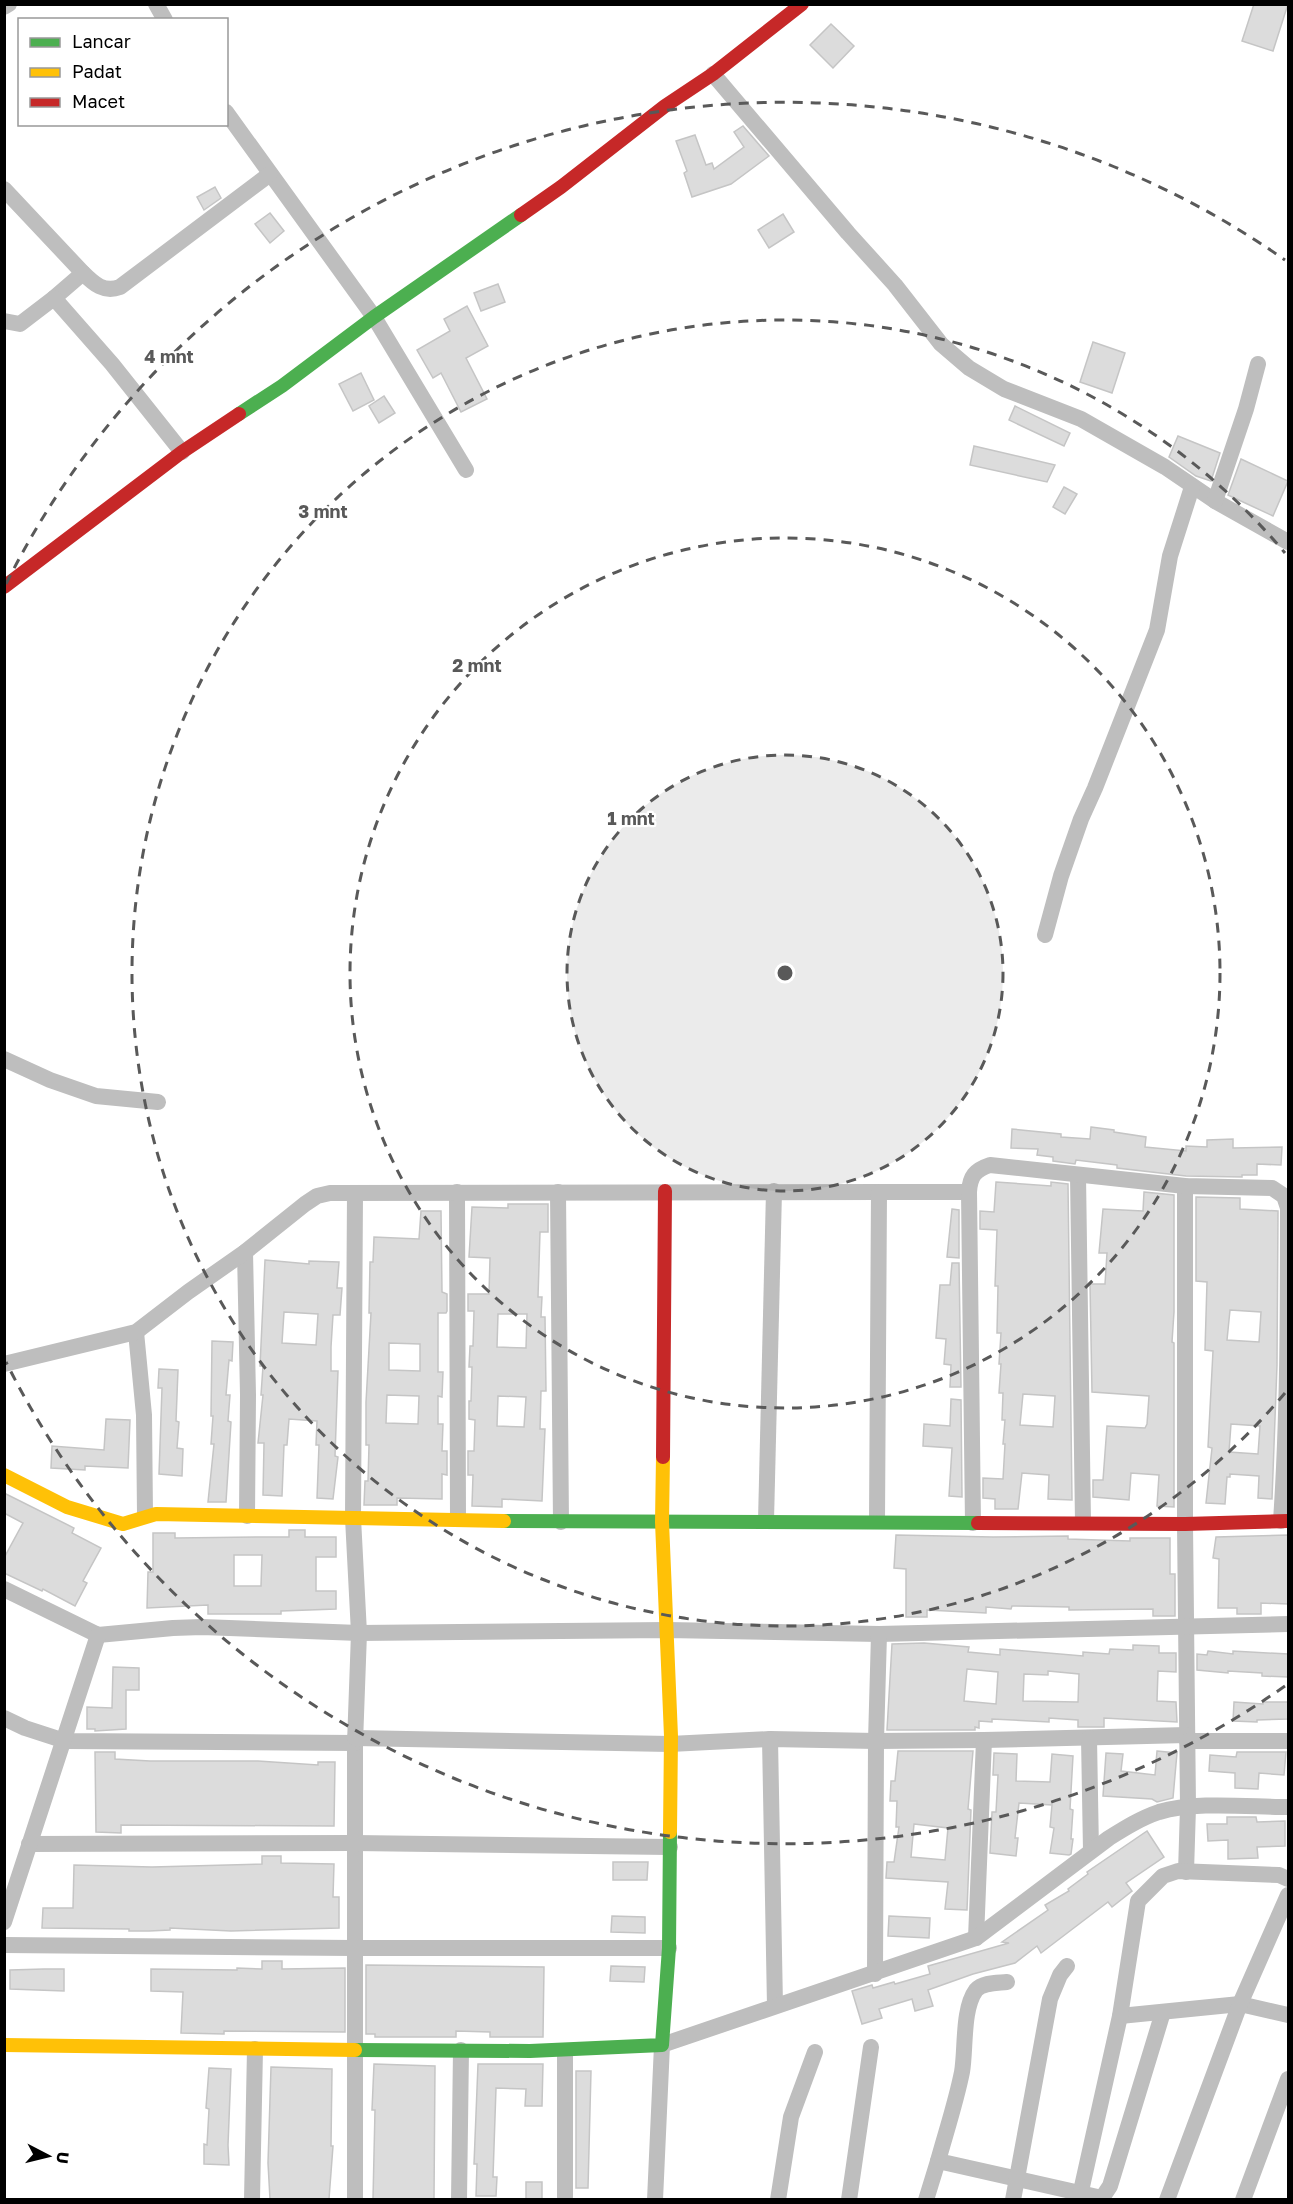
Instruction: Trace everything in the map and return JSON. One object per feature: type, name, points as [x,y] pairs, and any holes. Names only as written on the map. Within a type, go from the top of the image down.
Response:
[{"type":"street","points":[[4,7],[9,4]]},
{"type":"street","points":[[156,4],[164,18]]},
{"type":"street","points":[[4,587],[182,452],[282,386],[374,317],[561,187],[802,4]]},
{"type":"street","points":[[712,74],[895,285],[941,344],[969,368],[1004,389],[1081,419],[1165,467],[1215,501],[1288,542]]},
{"type":"street","points":[[228,115],[374,317],[466,470]]},
{"type":"street","points":[[4,189],[83,273],[101,288],[107,290],[120,287],[270,174]]},
{"type":"street","points":[[4,321],[20,324],[83,273]]},
{"type":"street","points":[[54,298],[112,364],[182,452]]},
{"type":"street","points":[[1215,501],[1246,410],[1258,364]]},
{"type":"street","points":[[1045,935],[1081,819],[1157,630],[1170,556],[1192,487]]},
{"type":"street","points":[[4,1059],[50,1080],[96,1096],[158,1102]]},
{"type":"street","points":[[4,1475],[67,1507],[123,1524],[131,1523],[145,1515],[561,1522],[877,1521],[973,1523],[1185,1524],[1285,1521],[1288,1208],[1284,1196],[1272,1188],[1185,1186],[990,1165],[980,1168],[973,1175],[969,1192],[973,1523]]},
{"type":"street","points":[[1078,1175],[1083,1522]]},
{"type":"street","points":[[1185,1186],[1188,1807],[1186,1872]]},
{"type":"street","points":[[655,2199],[669,1948],[670,1744],[662,1522],[665,1191]]},
{"type":"street","points":[[766,1521],[774,1191]]},
{"type":"street","points":[[457,1192],[458,1520]]},
{"type":"street","points":[[558,1192],[561,1522]]},
{"type":"street","points":[[877,1521],[879,1192]]},
{"type":"street","points":[[4,1364],[136,1332],[317,1196],[330,1193],[969,1192]]},
{"type":"street","points":[[355,1193],[353,1518],[359,1633],[354,1843],[355,2199]]},
{"type":"street","points":[[245,1252],[248,1395],[247,1516]]},
{"type":"street","points":[[136,1332],[144,1415],[145,1515]]},
{"type":"street","points":[[4,1589],[98,1635],[202,1627],[359,1633],[667,1630],[879,1634],[1288,1624]]},
{"type":"street","points":[[874,1974],[879,1634]]},
{"type":"street","points":[[4,1922],[98,1635]]},
{"type":"street","points":[[4,1718],[25,1728],[65,1741],[355,1740],[670,1744],[770,1739],[876,1741],[1089,1737],[1288,1741]]},
{"type":"street","points":[[1089,1737],[1090,1851]]},
{"type":"street","points":[[770,1739],[775,2006]]},
{"type":"street","points":[[976,1938],[984,1740]]},
{"type":"street","points":[[4,2045],[565,2051],[662,2045],[976,1938],[1090,1851],[1130,1825],[1148,1817],[1171,1809],[1188,1807],[1288,1808]]},
{"type":"street","points":[[29,1844],[354,1843],[670,1847]]},
{"type":"street","points":[[1079,2197],[1120,2016],[1138,1901],[1164,1876],[1178,1871],[1279,1875],[1288,1879]]},
{"type":"street","points":[[1167,2199],[1240,2004],[1288,1895]]},
{"type":"street","points":[[4,1945],[669,1948]]},
{"type":"street","points":[[1013,2199],[1050,1999],[1067,1965]]},
{"type":"street","points":[[927,2199],[962,2071],[969,2010],[973,1997],[977,1989],[984,1984],[1006,1982]]},
{"type":"street","points":[[1120,2016],[1240,2004],[1288,2015]]},
{"type":"street","points":[[938,2162],[1018,2178],[1079,2197],[1102,2198],[1110,2186],[1163,2012]]},
{"type":"street","points":[[849,2199],[871,2047]]},
{"type":"street","points":[[252,2199],[255,2049]]},
{"type":"street","points":[[459,2199],[461,2050]]},
{"type":"street","points":[[565,2051],[565,2197]]},
{"type":"street","points":[[778,2199],[791,2117],[815,2052]]},
{"type":"street","points":[[1243,2199],[1288,2079]]},
{"type":"building","points":[[1254,4],[1288,4],[1273,51],[1242,41]]},
{"type":"building","points":[[831,24],[854,46],[833,68],[810,45]]},
{"type":"building","points":[[743,126],[769,156],[731,184],[692,197],[684,173],[687,171],[676,141],[695,135],[706,165],[712,163],[714,169],[744,147],[734,132]]},
{"type":"building","points":[[215,187],[221,198],[204,210],[197,197]]},
{"type":"building","points":[[270,213],[284,231],[270,243],[255,224]]},
{"type":"building","points":[[783,214],[794,232],[769,248],[758,230]]},
{"type":"building","points":[[498,284],[505,302],[481,311],[474,293]]},
{"type":"building","points":[[467,306],[488,346],[466,358],[487,399],[461,412],[441,373],[433,378],[417,350],[450,331],[444,319]]},
{"type":"building","points":[[1093,342],[1125,353],[1112,393],[1080,382]]},
{"type":"building","points":[[361,373],[374,400],[353,411],[339,384]]},
{"type":"building","points":[[384,396],[395,413],[379,423],[369,406]]},
{"type":"building","points":[[1015,406],[1070,433],[1064,446],[1009,420]]},
{"type":"building","points":[[1178,436],[1220,453],[1211,481],[1196,476],[1169,457]]},
{"type":"building","points":[[974,446],[1055,465],[1047,482],[970,465]]},
{"type":"building","points":[[1241,459],[1288,481],[1273,516],[1228,495]]},
{"type":"building","points":[[1064,487],[1077,494],[1065,514],[1053,507]]},
{"type":"building","points":[[1091,1127],[1146,1137],[1145,1147],[1186,1151],[1186,1146],[1207,1147],[1207,1140],[1233,1139],[1233,1148],[1282,1147],[1281,1165],[1257,1164],[1257,1175],[1242,1175],[1242,1177],[1186,1176],[1117,1168],[1117,1165],[1076,1160],[1075,1164],[1053,1161],[1053,1157],[1037,1155],[1038,1149],[1011,1148],[1012,1129],[1090,1139]]},
{"type":"building","points":[[996,1182],[1051,1186],[1051,1182],[1068,1184],[1072,1500],[1048,1499],[1049,1475],[1022,1473],[1018,1509],[995,1509],[995,1499],[983,1498],[983,1478],[1003,1479],[1005,1444],[1003,1444],[1005,1420],[1002,1420],[1003,1393],[999,1393],[1001,1333],[997,1333],[998,1286],[995,1286],[997,1230],[980,1229],[980,1211],[994,1212]],"holes":[[[1023,1394],[1055,1396],[1053,1427],[1020,1425]]]},
{"type":"building","points":[[1144,1192],[1174,1195],[1172,1342],[1174,1343],[1174,1507],[1157,1506],[1159,1475],[1131,1473],[1129,1500],[1093,1497],[1093,1480],[1103,1480],[1107,1426],[1145,1428],[1147,1424],[1149,1396],[1092,1392],[1090,1284],[1105,1284],[1107,1253],[1099,1253],[1103,1209],[1143,1211]]},
{"type":"building","points":[[1196,1197],[1240,1198],[1240,1209],[1278,1211],[1277,1365],[1272,1499],[1258,1498],[1259,1476],[1230,1474],[1230,1477],[1227,1477],[1225,1504],[1206,1503],[1212,1448],[1208,1447],[1213,1351],[1205,1350],[1207,1282],[1196,1281]],"holes":[[[1230,1310],[1261,1312],[1259,1342],[1227,1340]],[[1231,1424],[1260,1426],[1258,1454],[1229,1452]]]},
{"type":"building","points":[[508,1204],[548,1204],[548,1232],[540,1232],[538,1297],[542,1297],[541,1317],[545,1317],[546,1391],[541,1391],[540,1429],[545,1429],[542,1501],[502,1499],[502,1507],[472,1506],[473,1475],[468,1475],[468,1451],[474,1451],[475,1420],[469,1419],[472,1367],[469,1367],[470,1346],[473,1346],[474,1311],[468,1311],[468,1294],[489,1294],[490,1258],[469,1257],[472,1207],[508,1208]],"holes":[[[498,1314],[527,1314],[526,1348],[497,1347]],[[498,1396],[526,1397],[524,1427],[497,1426]]]},
{"type":"building","points":[[952,1209],[959,1210],[959,1258],[947,1257]]},
{"type":"building","points":[[421,1211],[441,1211],[442,1292],[447,1294],[447,1311],[438,1313],[438,1372],[443,1372],[442,1397],[438,1396],[438,1424],[443,1424],[442,1451],[447,1451],[447,1475],[442,1474],[442,1499],[397,1498],[397,1505],[364,1505],[365,1481],[368,1481],[369,1445],[366,1445],[366,1402],[371,1313],[369,1313],[370,1262],[373,1262],[374,1237],[419,1239]],"holes":[[[389,1343],[420,1344],[420,1371],[389,1370]],[[387,1395],[419,1396],[418,1424],[386,1423]]]},
{"type":"building","points":[[265,1260],[309,1264],[309,1261],[339,1262],[337,1288],[342,1288],[340,1315],[333,1315],[331,1347],[331,1371],[338,1371],[335,1456],[338,1457],[333,1499],[317,1498],[319,1445],[316,1445],[317,1421],[289,1419],[287,1445],[284,1445],[282,1496],[263,1495],[264,1443],[258,1443],[263,1395],[261,1395],[263,1366],[260,1366]],"holes":[[[284,1312],[318,1314],[316,1345],[282,1343]]]},
{"type":"building","points":[[952,1263],[959,1263],[961,1387],[950,1387],[951,1365],[944,1364],[946,1339],[936,1338],[940,1285],[950,1285]]},
{"type":"building","points":[[212,1341],[233,1342],[226,1395],[230,1395],[228,1421],[231,1422],[226,1502],[208,1502],[214,1444],[211,1444]]},
{"type":"building","points":[[159,1369],[178,1370],[177,1448],[183,1449],[182,1476],[159,1474],[162,1388],[158,1388]]},
{"type":"building","points":[[951,1399],[961,1400],[962,1497],[949,1496],[952,1448],[923,1446],[924,1424],[950,1426]]},
{"type":"building","points":[[106,1419],[130,1420],[128,1468],[85,1466],[85,1470],[51,1468],[52,1446],[104,1450]]},
{"type":"building","points":[[4,1493],[74,1528],[72,1533],[101,1548],[83,1581],[87,1583],[75,1606],[43,1589],[42,1591],[4,1573],[4,1558],[23,1523],[4,1513]]},
{"type":"building","points":[[289,1530],[305,1530],[305,1537],[336,1537],[336,1557],[316,1557],[316,1591],[336,1591],[336,1609],[281,1611],[281,1614],[208,1614],[208,1605],[147,1608],[148,1572],[153,1572],[153,1533],[175,1533],[175,1538],[289,1537]],"holes":[[[234,1555],[262,1555],[261,1586],[234,1586]]]},
{"type":"building","points":[[896,1535],[1068,1536],[1068,1539],[1130,1541],[1130,1538],[1170,1538],[1170,1574],[1175,1574],[1175,1616],[1153,1616],[1153,1609],[1069,1610],[1069,1607],[1012,1606],[1011,1609],[986,1607],[986,1613],[927,1610],[927,1617],[906,1617],[906,1569],[894,1568]]},
{"type":"building","points":[[1288,1535],[1288,1604],[1261,1603],[1261,1614],[1237,1614],[1237,1608],[1218,1608],[1219,1559],[1213,1558],[1216,1537]]},
{"type":"building","points":[[924,1643],[969,1647],[968,1652],[1000,1655],[1000,1649],[1083,1656],[1083,1652],[1109,1654],[1110,1649],[1133,1650],[1133,1645],[1159,1646],[1159,1653],[1176,1653],[1176,1672],[1158,1671],[1157,1701],[1176,1702],[1177,1722],[1104,1718],[1104,1727],[1078,1727],[1078,1720],[1049,1718],[1049,1722],[992,1719],[992,1722],[979,1721],[979,1728],[975,1727],[975,1730],[887,1730],[892,1644]],"holes":[[[967,1669],[998,1672],[996,1704],[964,1701]],[[1048,1671],[1079,1674],[1078,1702],[1023,1701],[1024,1674],[1048,1675]]]},
{"type":"building","points":[[1208,1651],[1233,1654],[1233,1651],[1288,1654],[1288,1677],[1262,1676],[1262,1673],[1197,1670],[1197,1654],[1207,1655]]},
{"type":"building","points":[[113,1667],[139,1668],[139,1690],[126,1690],[126,1729],[95,1731],[95,1729],[87,1729],[87,1707],[112,1708]]},
{"type":"building","points":[[1234,1702],[1263,1704],[1263,1702],[1288,1702],[1288,1719],[1257,1720],[1257,1722],[1233,1721]]},
{"type":"building","points":[[898,1751],[973,1751],[968,1809],[971,1810],[967,1910],[945,1909],[948,1882],[886,1878],[887,1862],[894,1862],[899,1827],[896,1827],[897,1801],[890,1801],[891,1781],[895,1781]],"holes":[[[914,1824],[948,1828],[945,1860],[911,1857]]]},
{"type":"building","points":[[1157,1751],[1177,1753],[1173,1798],[1157,1802],[1152,1799],[1103,1796],[1106,1753],[1123,1754],[1121,1771],[1155,1775]]},
{"type":"building","points":[[95,1752],[115,1752],[115,1759],[150,1761],[258,1761],[318,1765],[318,1762],[335,1762],[334,1826],[121,1825],[121,1833],[96,1832]]},
{"type":"building","points":[[1237,1752],[1286,1752],[1284,1775],[1259,1773],[1258,1789],[1235,1788],[1235,1773],[1209,1771],[1210,1755],[1236,1757]]},
{"type":"building","points":[[994,1753],[1017,1754],[1016,1781],[1050,1782],[1052,1754],[1073,1756],[1070,1809],[1073,1810],[1071,1854],[1050,1853],[1054,1828],[1050,1827],[1052,1805],[1019,1803],[1015,1838],[1018,1838],[1016,1856],[990,1853],[992,1812],[996,1812],[998,1775],[993,1775]]},
{"type":"building","points":[[1227,1817],[1256,1817],[1257,1822],[1285,1821],[1285,1846],[1257,1847],[1258,1858],[1228,1859],[1228,1840],[1208,1841],[1207,1824],[1227,1824]]},
{"type":"building","points":[[1147,1831],[1164,1857],[1126,1883],[1132,1891],[1112,1907],[1108,1902],[1041,1953],[1037,1946],[1015,1963],[973,1974],[928,1990],[933,2006],[915,2011],[912,1999],[879,2009],[882,2018],[862,2024],[852,1991],[872,1985],[873,1988],[894,1982],[895,1984],[930,1974],[928,1966],[1009,1943],[1002,1942],[1048,1910],[1045,1905],[1069,1891],[1068,1889],[1088,1874],[1087,1872]]},
{"type":"building","points":[[262,1856],[281,1856],[281,1863],[334,1864],[333,1897],[339,1897],[339,1928],[231,1931],[170,1928],[170,1930],[129,1931],[129,1929],[42,1928],[43,1908],[73,1908],[74,1865],[152,1867],[262,1864]]},
{"type":"building","points":[[613,1862],[648,1862],[647,1880],[613,1880]]},
{"type":"building","points":[[612,1916],[645,1917],[645,1933],[611,1932]]},
{"type":"building","points":[[889,1916],[930,1918],[929,1938],[888,1936]]},
{"type":"building","points":[[262,1961],[282,1961],[282,1969],[345,1968],[345,2032],[181,2033],[183,1992],[151,1991],[151,1969],[262,1969]]},
{"type":"building","points":[[366,1965],[544,1967],[543,2037],[490,2037],[490,2032],[456,2031],[456,2037],[375,2037],[375,2034],[366,2034]]},
{"type":"building","points":[[611,1966],[645,1967],[644,1982],[610,1981]]},
{"type":"building","points":[[64,1969],[64,1991],[10,1989],[10,1970]]},
{"type":"building","points":[[374,2064],[435,2066],[434,2199],[373,2199]]},
{"type":"building","points":[[478,2064],[543,2064],[542,2106],[525,2106],[526,2089],[496,2088],[493,2177],[497,2177],[496,2196],[476,2196],[477,2164],[474,2164]]},
{"type":"building","points":[[271,2067],[332,2069],[331,2146],[333,2146],[329,2199],[270,2199],[268,2163]]},
{"type":"building","points":[[209,2068],[231,2069],[229,2165],[204,2164],[204,2144],[207,2145],[209,2109],[206,2108]]},
{"type":"building","points":[[576,2071],[591,2071],[588,2188],[576,2188]]},
{"type":"building","points":[[526,2182],[542,2182],[542,2199],[526,2199]]},
{"type":"traffic: fast","points":[[239,414],[282,386],[374,317],[521,215]]},
{"type":"traffic: fast","points":[[504,1521],[978,1523]]},
{"type":"traffic: fast","points":[[355,2050],[530,2051],[662,2045],[669,1948],[670,1832]]},
{"type":"traffic: slow","points":[[663,1457],[662,1522],[671,1736],[670,1832]]},
{"type":"traffic: slow","points":[[4,1475],[67,1507],[123,1524],[156,1514],[504,1521]]},
{"type":"traffic: slow","points":[[4,2045],[355,2050]]},
{"type":"traffic: jam","points":[[521,215],[561,187],[665,106],[713,74],[802,4]]},
{"type":"traffic: jam","points":[[4,587],[182,452],[239,414]]},
{"type":"traffic: jam","points":[[663,1457],[665,1191]]},
{"type":"traffic: jam","points":[[978,1523],[1185,1524],[1288,1521]]}]
